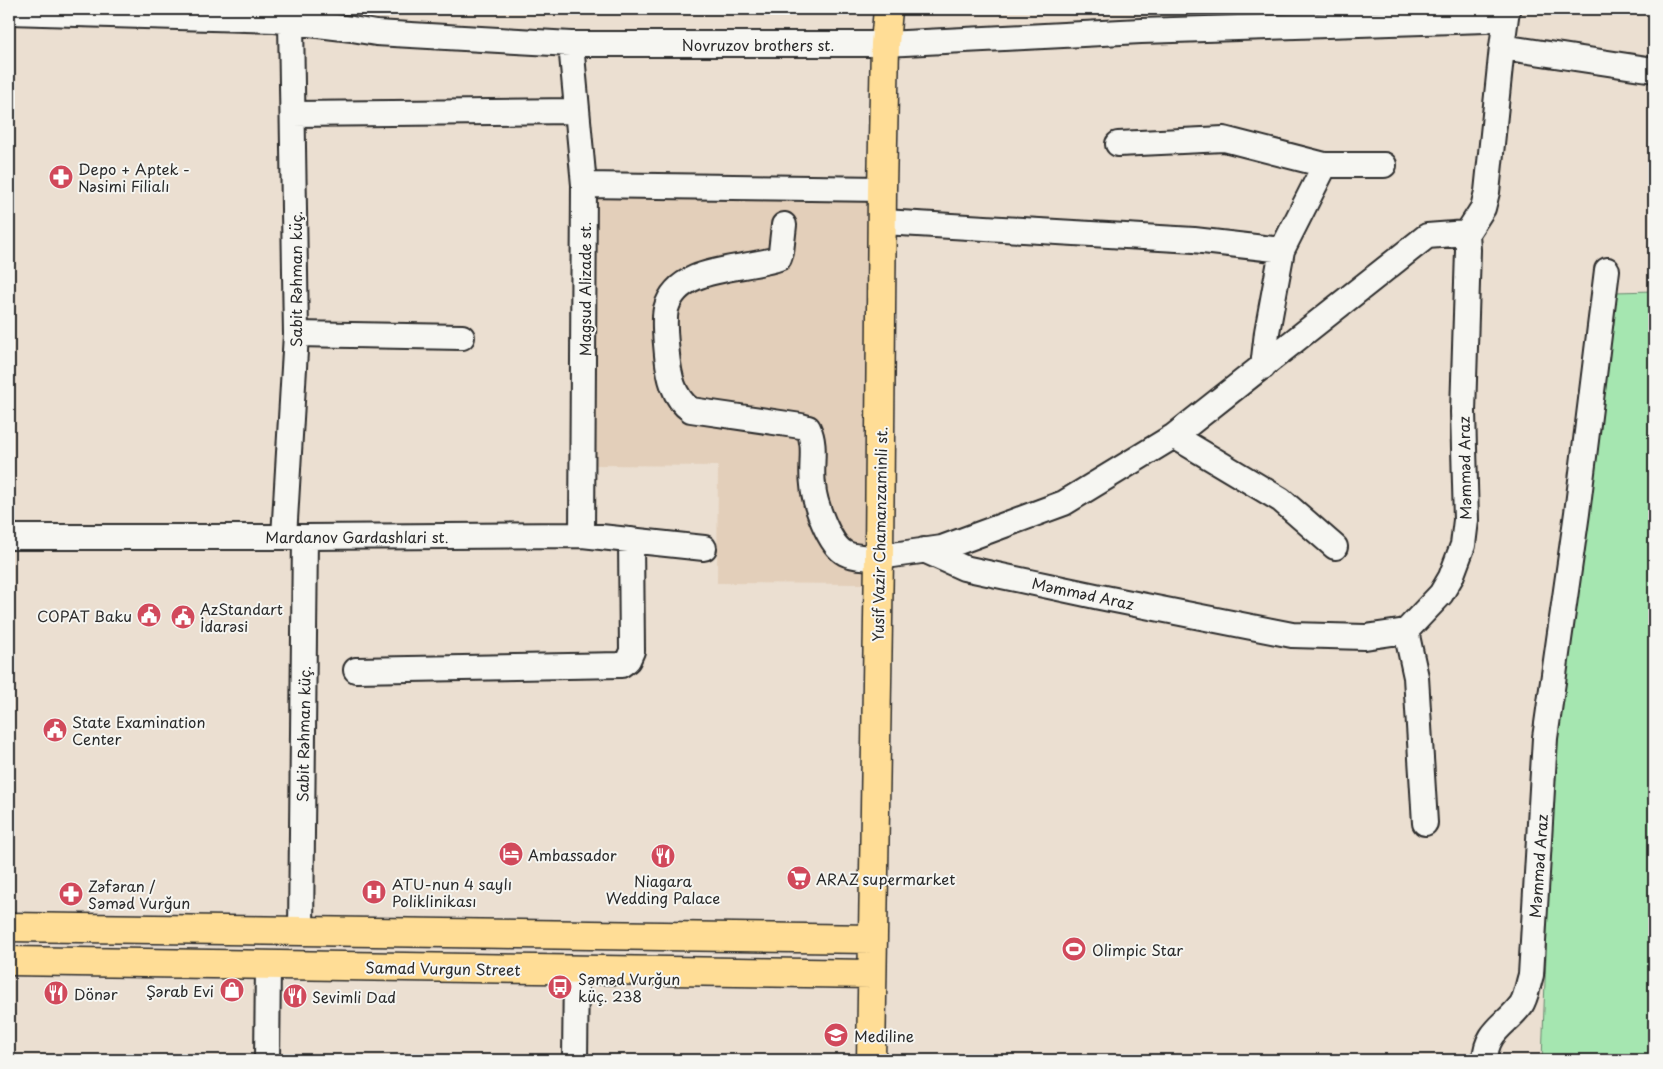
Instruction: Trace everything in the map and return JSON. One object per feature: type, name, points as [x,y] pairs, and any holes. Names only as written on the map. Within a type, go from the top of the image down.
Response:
[{"type":"main road","name":"Yusif Vazir Chamanzaminli st.","points":[[872,1060],[882,189],[885,44],[888,9]]},
{"type":"main road","points":[[12,927],[873,939]]},
{"type":"main road","name":"Samad Vurgun Street","points":[[11,961],[872,974]]},
{"type":"street","name":"Novruzov brothers st.","points":[[9,12],[291,22],[376,33],[571,44],[885,44],[1141,31],[1486,20],[1507,10]]},
{"type":"street","points":[[784,225],[779,258],[713,272],[688,281],[672,295],[666,310],[665,326],[669,371],[678,398],[691,410],[808,428],[813,443],[813,486],[822,518],[831,539],[845,553],[879,558],[942,548],[1064,503],[1174,436],[1427,236],[1467,233],[1483,208],[1487,192],[1507,10]]},
{"type":"street","name":"Sabit Rəhman küç.","points":[[291,22],[296,334],[295,537],[301,931]]},
{"type":"street","name":"Magsud Alizade st.","points":[[571,44],[584,185],[582,535]]},
{"type":"street","points":[[1502,47],[1654,70]]},
{"type":"street","points":[[292,114],[577,111]]},
{"type":"street","points":[[1118,144],[1224,139],[1325,165],[1384,165]]},
{"type":"street","points":[[1263,367],[1266,332],[1282,250],[1325,165]]},
{"type":"street","points":[[584,185],[882,189]]},
{"type":"street","points":[[883,222],[1194,240],[1282,250]]},
{"type":"street","name":"Məmməd Araz","points":[[924,550],[964,568],[1100,598],[1292,635],[1365,637],[1406,631],[1440,594],[1451,577],[1463,545],[1466,520],[1463,412],[1467,233]]},
{"type":"street","name":"Məmməd Araz","points":[[1485,1060],[1486,1047],[1497,1028],[1522,1004],[1531,975],[1546,738],[1577,513],[1607,270]]},
{"type":"street","points":[[296,334],[462,337]]},
{"type":"street","points":[[1174,436],[1281,500],[1335,547]]},
{"type":"street","name":"Mardanov Gardashlari st.","points":[[9,537],[582,535],[704,548]]},
{"type":"street","points":[[356,670],[621,664],[628,660],[632,651],[631,540]]},
{"type":"street","points":[[1406,631],[1416,677],[1425,823]]},
{"type":"street","points":[[267,1060],[268,965]]},
{"type":"street","points":[[575,1060],[576,970]]},
{"type":"shaded area","points":[[598,192],[869,193],[865,584],[717,583],[718,466],[596,465]]},
{"type":"green space","points":[[1654,291],[1654,1060],[1542,1060],[1556,754],[1615,292]]},
{"type":"place","name":"Depo + Aptek - Nəsimi Filialı","points":[[61,177]]},
{"type":"place","name":"COPAT Baku","points":[[149,615]]},
{"type":"place","name":"AzStandart İdarəsi","points":[[183,617]]},
{"type":"place","name":"State Examination Center","points":[[55,730]]},
{"type":"place","name":"Ambassador","points":[[511,854]]},
{"type":"place","name":"Niagara Wedding Palace","points":[[663,856]]},
{"type":"place","name":"ARAZ supermarket","points":[[799,878]]},
{"type":"place","name":"ATU-nun 4 saylı Poliklinikası","points":[[374,892]]},
{"type":"place","name":"Zəfəran / Səməd Vurğun","points":[[71,894]]},
{"type":"place","name":"Olimpic Star","points":[[1074,949]]},
{"type":"place","name":"Səməd Vurğun küç. 238","points":[[560,987]]},
{"type":"place","name":"Şərab Evi","points":[[232,990]]},
{"type":"place","name":"Dönər","points":[[56,993]]},
{"type":"place","name":"Sevimli Dad","points":[[295,996]]},
{"type":"place","name":"Mediline","points":[[836,1035]]}]
